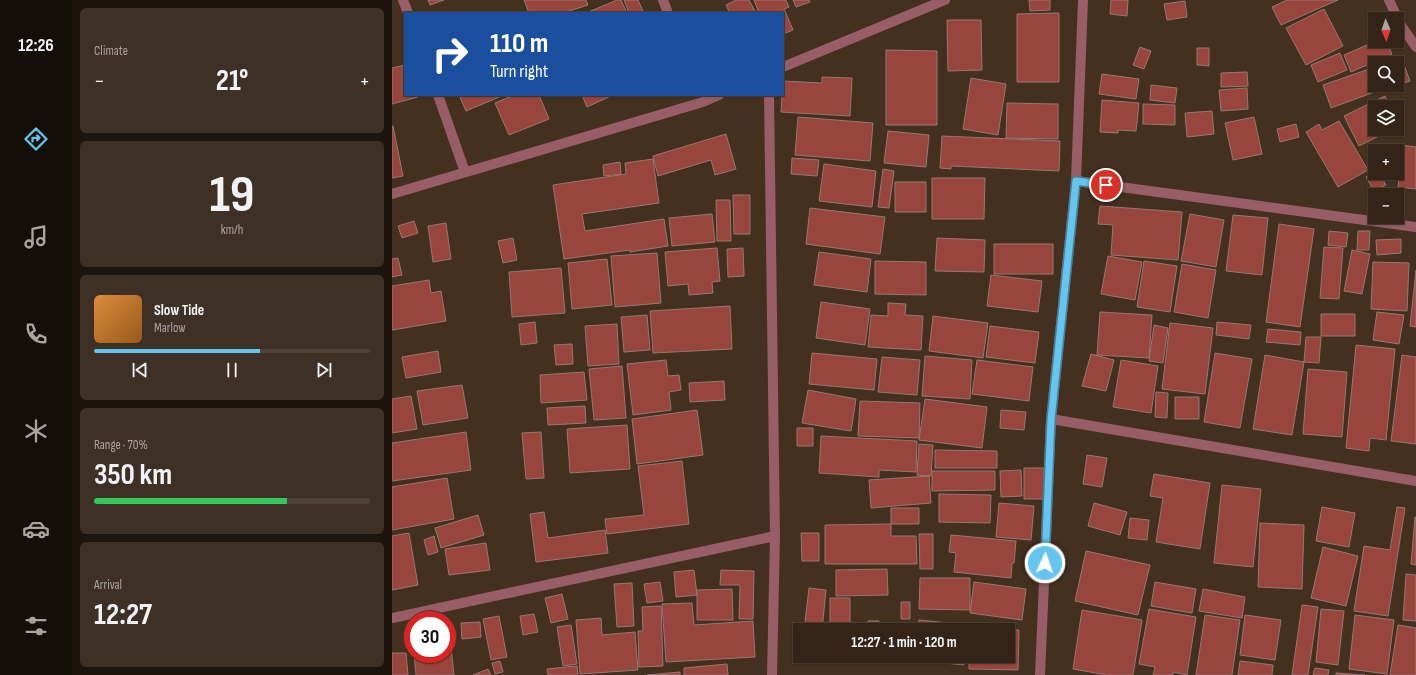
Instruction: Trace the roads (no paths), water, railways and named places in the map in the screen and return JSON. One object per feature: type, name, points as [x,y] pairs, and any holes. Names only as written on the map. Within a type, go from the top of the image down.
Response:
[{"type":"street","points":[[403,0],[408,12]]},
{"type":"street","points":[[663,0],[668,12]]},
{"type":"street","points":[[784,67],[945,0]]},
{"type":"street","points":[[1040,675],[1051,420],[1076,181],[1083,0]]},
{"type":"street","points":[[1389,0],[1400,24],[1416,47]]},
{"type":"street","points":[[438,96],[465,172]]},
{"type":"street","points":[[392,194],[702,98],[713,96]]},
{"type":"street","points":[[769,96],[775,536],[772,675]]},
{"type":"street","points":[[1076,181],[1416,227]]},
{"type":"street","points":[[1051,420],[1416,481]]},
{"type":"street","points":[[392,618],[775,536]]}]
